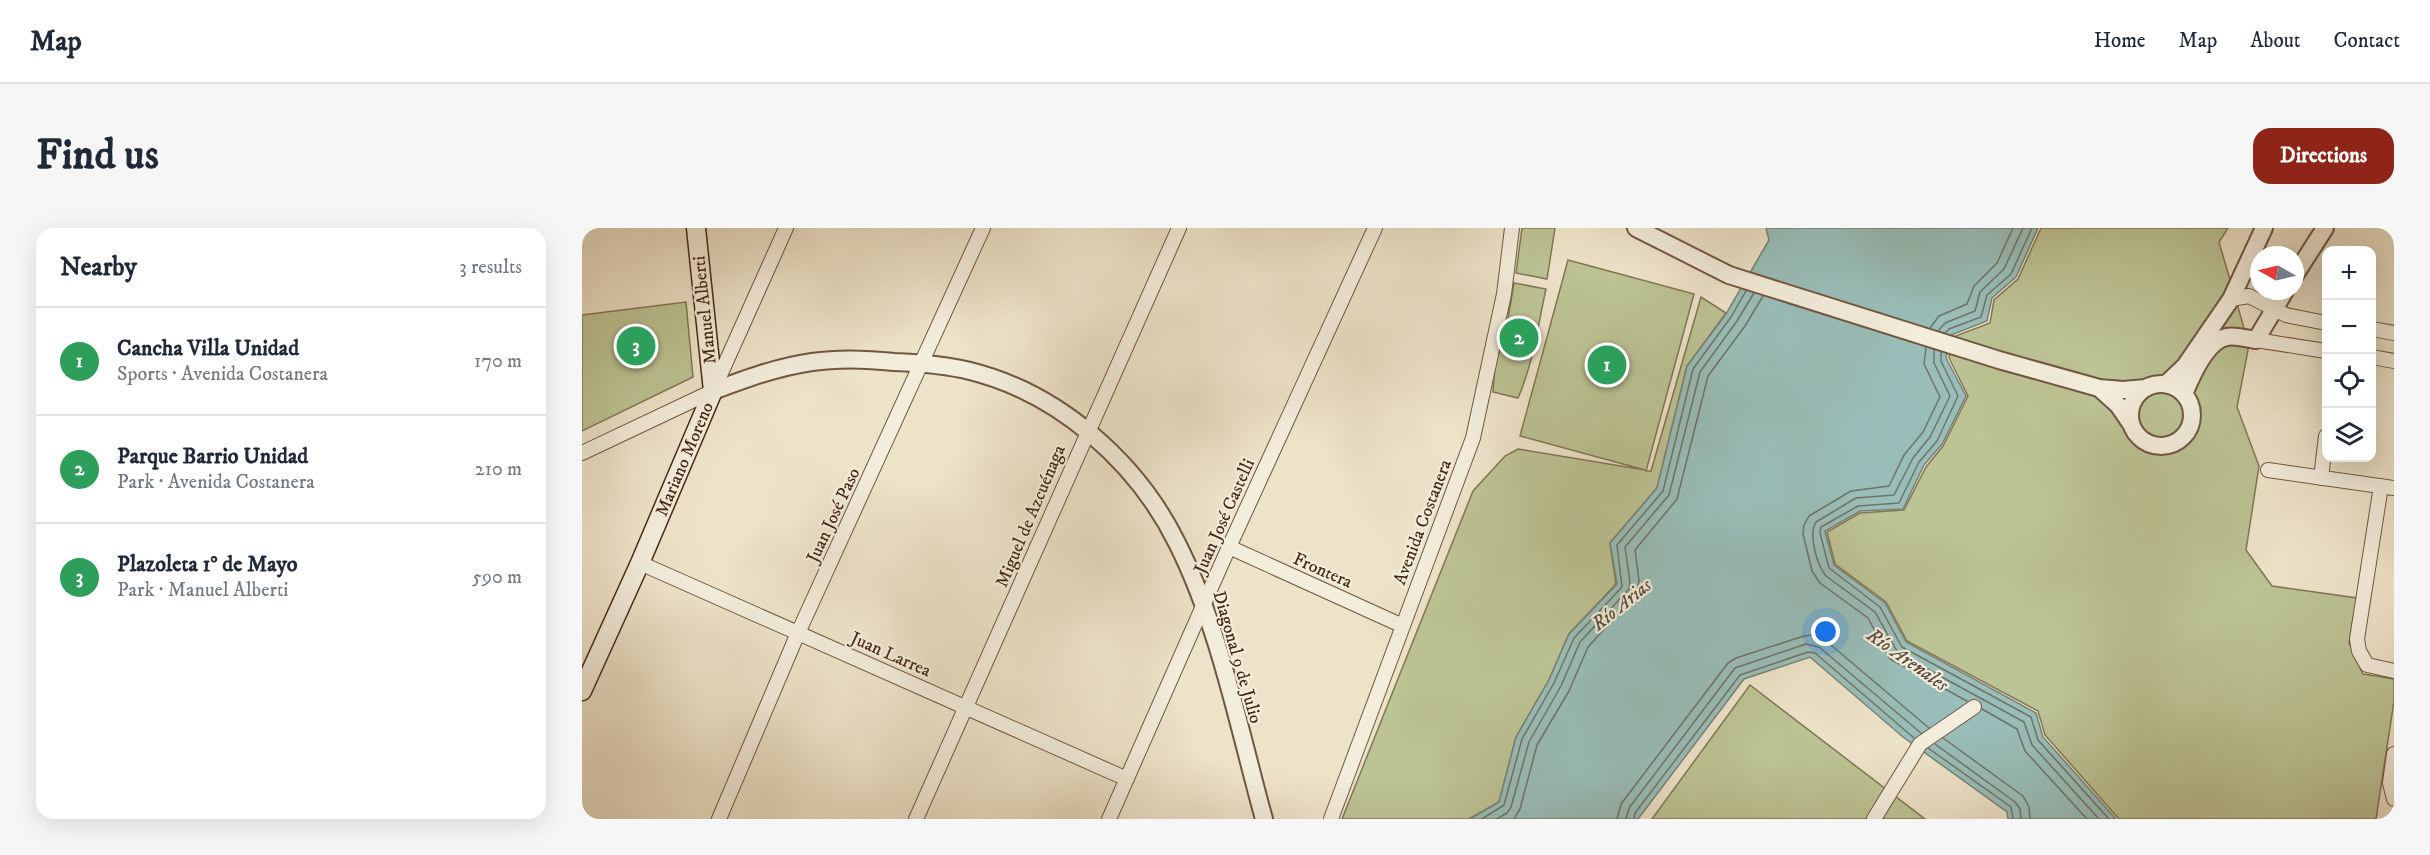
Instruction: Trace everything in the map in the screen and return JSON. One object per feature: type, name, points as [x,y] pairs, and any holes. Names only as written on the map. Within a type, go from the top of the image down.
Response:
[{"type":"main road","name":"Manuel Alberti","points":[[696,228],[713,391]]},
{"type":"main road","name":"Mariano Moreno","points":[[582,691],[640,563],[713,391]]},
{"type":"street","name":"Mariano Moreno","points":[[713,391],[786,228]]},
{"type":"street","name":"Juan José Paso","points":[[719,819],[798,633],[923,364],[983,228]]},
{"type":"street","name":"Miguel de Azcuénaga","points":[[916,819],[1179,228]]},
{"type":"street","name":"Juan José Castelli","points":[[1109,819],[1375,228]]},
{"type":"street","name":"Avenida Costanera","points":[[1331,819],[1473,438],[1504,294],[1512,228]]},
{"type":"street","points":[[1636,228],[1729,275],[1999,360],[2099,388],[2123,390],[2146,388],[2156,384],[2176,387],[2189,402],[2192,420],[2189,429],[2176,442],[2167,445],[2149,444],[2136,433],[2118,405],[2099,388]]},
{"type":"street","points":[[2166,384],[2184,366],[2231,299],[2264,228]]},
{"type":"street","points":[[2304,261],[2325,228]]},
{"type":"street","points":[[2231,299],[2249,296],[2303,320],[2322,322]]},
{"type":"street","points":[[2256,340],[2279,300]]},
{"type":"street","points":[[2376,330],[2394,333]]},
{"type":"street","points":[[2184,394],[2193,371],[2213,345],[2226,337],[2322,350]]},
{"type":"street","points":[[2376,358],[2394,361]]},
{"type":"street","name":"Diagonal 9 de Julio","points":[[582,453],[713,391],[764,372],[812,362],[869,360],[923,364],[969,371],[1024,391],[1087,431],[1125,466],[1158,508],[1177,543],[1205,605],[1264,819]]},
{"type":"street","points":[[2131,424],[2132,403],[2146,388]]},
{"type":"street","points":[[2321,478],[2323,462]]},
{"type":"street","points":[[2268,470],[2388,487],[2358,639],[2359,651],[2367,665],[2394,671]]},
{"type":"street","name":"Frontera","points":[[1229,548],[1403,626]]},
{"type":"street","name":"Juan Larrea","points":[[640,563],[1127,779]]},
{"type":"street","points":[[1874,819],[1920,744],[1974,708]]},
{"type":"street","points":[[2393,799],[2390,783],[2394,754]]},
{"type":"green space","points":[[1522,228],[1555,228],[1547,279],[1516,273]]},
{"type":"green space","points":[[2041,228],[2228,228],[2219,242],[2249,345],[2237,407],[2259,466],[2246,550],[2272,586],[2357,598],[2349,643],[2363,674],[2394,679],[2394,701],[2376,819],[2119,819],[2045,735],[2038,711],[1907,641],[1886,602],[1835,564],[1827,532],[1860,513],[1904,510],[1926,467],[1943,446],[1968,396],[1949,358],[1953,337],[1990,323],[1994,300],[2018,279]]},
{"type":"green space","points":[[1568,260],[1694,294],[1646,471],[1651,471],[1701,297],[1726,313],[1687,366],[1657,488],[1610,543],[1616,584],[1569,634],[1549,680],[1516,737],[1499,802],[1469,819],[1342,819],[1473,491],[1505,456],[1518,449],[1645,470],[1520,436]]},
{"type":"green space","points":[[1514,283],[1546,289],[1531,358],[1518,398],[1493,392],[1495,364],[1506,330]]},
{"type":"green space","points":[[686,302],[693,377],[582,431],[582,315]]},
{"type":"green space","points":[[1750,685],[1925,819],[1652,819]]},
{"type":"water","points":[[1766,228],[2038,228],[2016,277],[1992,298],[1987,321],[1951,335],[1946,358],[1966,396],[1942,444],[1924,465],[1903,509],[1860,511],[1825,531],[1834,565],[1885,603],[1906,642],[2036,713],[2043,737],[2116,819],[2008,819],[2007,812],[1903,737],[1810,657],[1744,679],[1638,819],[1470,819],[1499,802],[1516,737],[1549,680],[1569,634],[1617,584],[1610,543],[1657,488],[1687,366],[1726,314],[1769,240]]},
{"type":"place","name":"Parque Barrio Unidad","points":[[1519,338]]},
{"type":"place","name":"Plazoleta 1° de Mayo","points":[[636,346]]},
{"type":"place","name":"Cancha Villa Unidad","points":[[1607,365]]},
{"type":"water label","name":"Río Arias","points":[[1621,604]]},
{"type":"water label","name":"Río Arenales","points":[[1908,659]]}]
